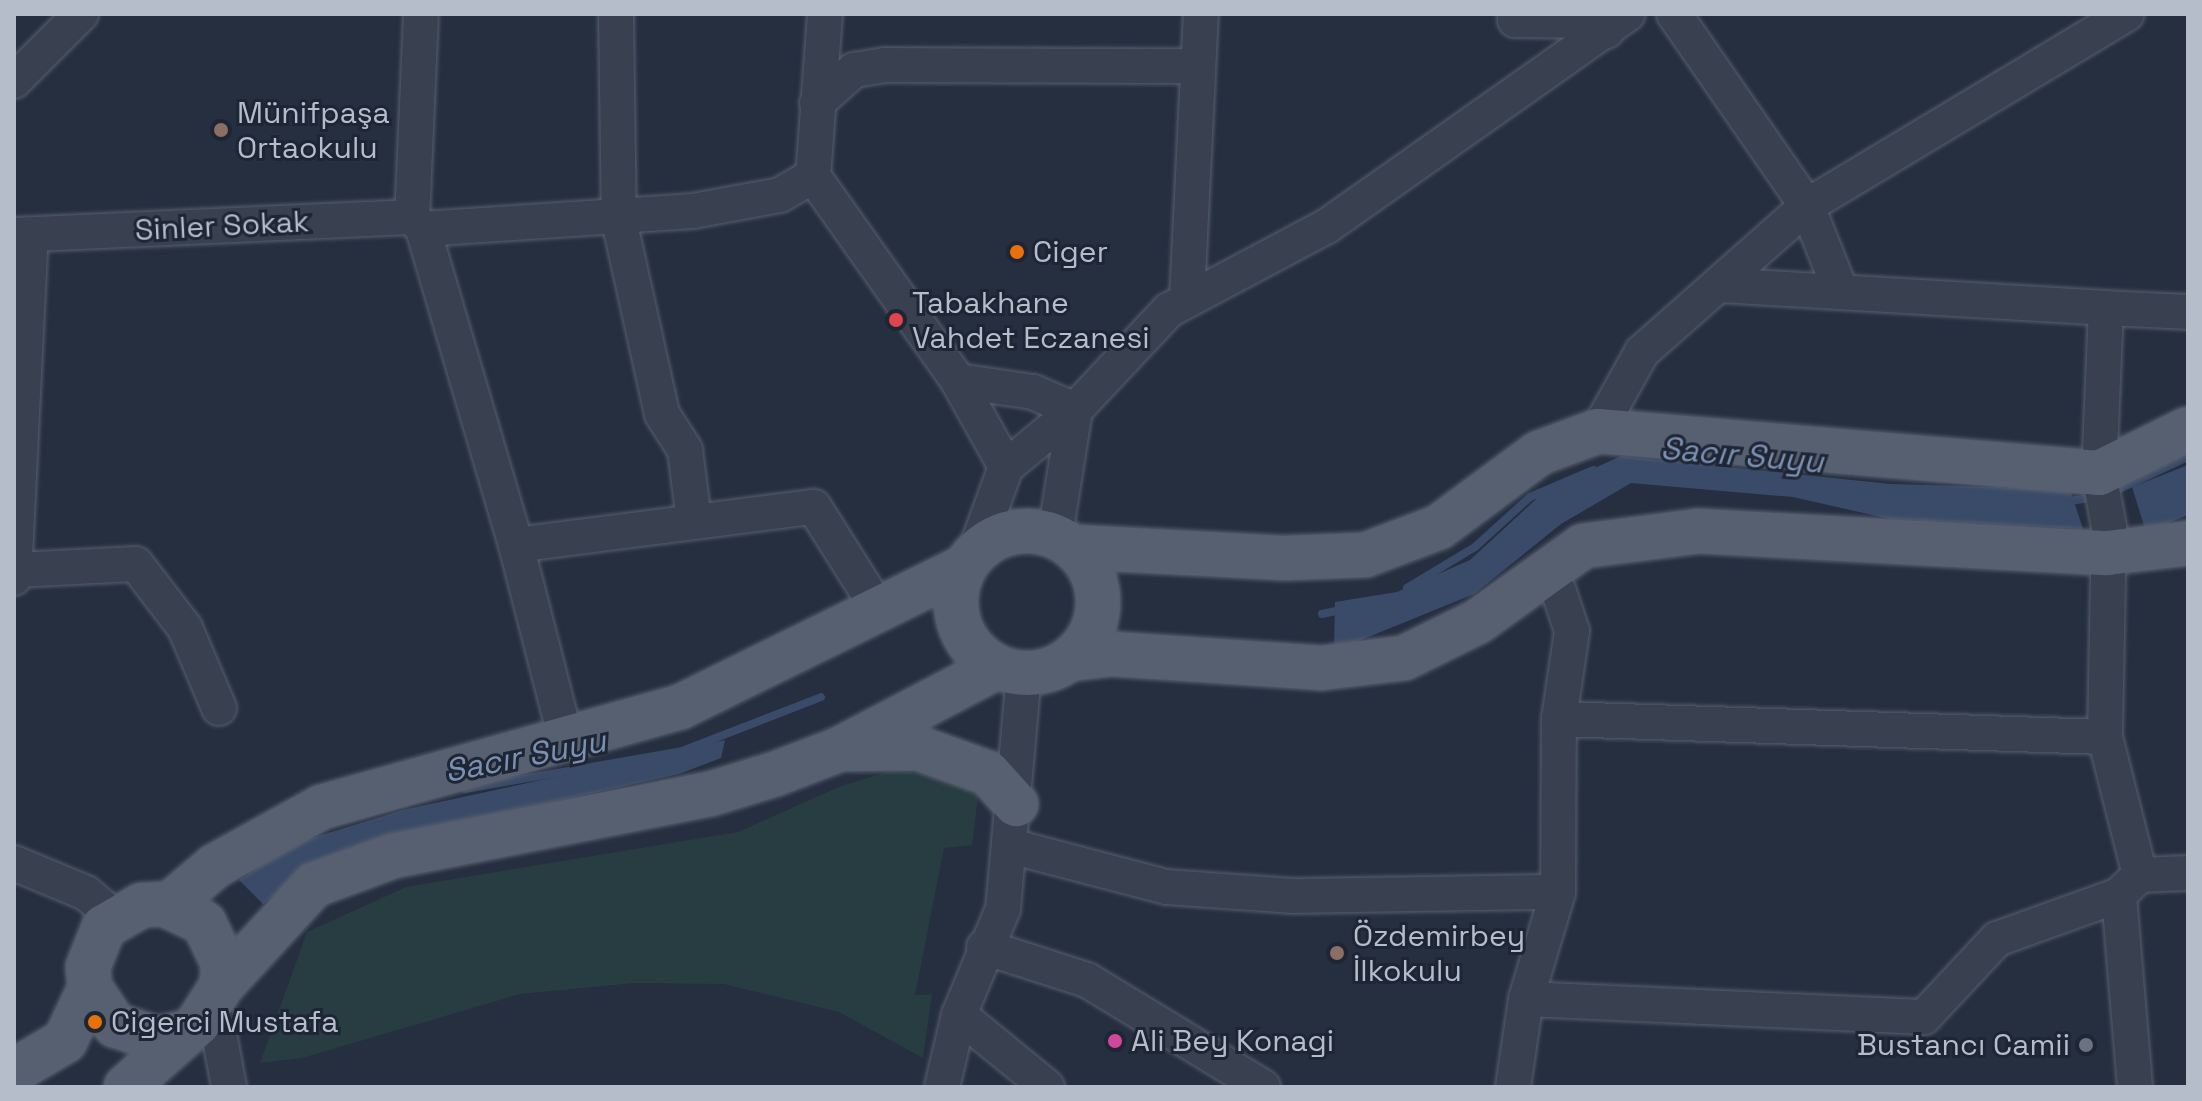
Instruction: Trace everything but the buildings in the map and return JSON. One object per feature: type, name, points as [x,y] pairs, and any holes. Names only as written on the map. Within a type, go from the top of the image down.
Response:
[{"type":"main road","points":[[169,905],[215,866],[322,807],[567,743],[680,707],[880,612],[1013,531],[1064,541],[1286,558],[1365,555],[1439,527],[1539,453],[1598,431],[2099,473],[2188,429]]},
{"type":"main road","points":[[126,1087],[218,996],[314,885],[393,856],[710,794],[840,749],[1011,670],[1112,654],[1321,668],[1404,658],[1477,622],[1539,573],[1583,546],[1698,531],[2107,553],[2188,543]]},
{"type":"main road","points":[[1064,541],[1088,563],[1099,604],[1095,625],[1070,659]]},
{"type":"main road","points":[[970,559],[956,589],[959,624],[977,654],[1011,670]]},
{"type":"main road","points":[[840,749],[918,748],[988,773],[1016,804]]},
{"type":"main road","points":[[14,1071],[65,1041],[90,988],[93,945],[115,917],[142,905],[169,905],[204,923],[217,942],[218,996]]},
{"type":"main road","points":[[90,988],[115,1025],[157,1039],[179,1034]]},
{"type":"street","points":[[14,81],[81,14]]},
{"type":"street","points":[[421,14],[418,223],[516,545],[567,743]]},
{"type":"street","points":[[616,14],[619,220],[662,414],[685,450],[694,520]]},
{"type":"street","points":[[825,14],[813,176],[958,381],[1006,467]]},
{"type":"street","points":[[1187,298],[1201,14]]},
{"type":"street","points":[[1515,14],[1515,20],[1618,23]]},
{"type":"street","points":[[1674,14],[1807,206],[1841,292]]},
{"type":"street","points":[[1598,431],[1642,352],[1807,206],[2127,14]]},
{"type":"street","points":[[970,559],[1006,467],[1075,410],[1187,298],[1327,226],[1618,23]]},
{"type":"street","points":[[817,103],[854,70],[885,65],[1198,66]]},
{"type":"street","name":"Sinler Sokak","points":[[22,236],[619,220],[780,195],[813,176]]},
{"type":"street","points":[[22,236],[16,558],[136,564],[185,628],[219,708]]},
{"type":"street","points":[[1719,285],[2188,312]]},
{"type":"street","points":[[2106,308],[2099,473],[2107,553],[2105,737],[2130,885],[2135,1087]]},
{"type":"street","points":[[958,381],[1033,392],[1075,410]]},
{"type":"street","points":[[1064,541],[1075,410]]},
{"type":"street","points":[[516,545],[814,507],[880,612]]},
{"type":"street","points":[[1513,1087],[1526,999],[1558,892],[1559,719],[1572,631],[1559,592],[1539,573]]},
{"type":"street","points":[[942,1087],[959,1015],[984,947],[1003,909],[1014,847],[1016,804],[1011,670]]},
{"type":"street","points":[[1559,719],[2105,737]]},
{"type":"street","points":[[1014,847],[1166,887],[1294,896],[1558,892]]},
{"type":"street","points":[[14,863],[86,893],[115,917]]},
{"type":"street","points":[[1526,999],[1924,1017],[1997,939],[2130,885],[2188,873]]},
{"type":"street","points":[[984,947],[1087,980],[1263,1087]]},
{"type":"street","points":[[218,996],[229,1087]]},
{"type":"street","points":[[959,1015],[1047,1087]]},
{"type":"green space","points":[[921,761],[981,773],[972,845],[944,848],[915,995],[932,994],[923,1058],[839,1012],[724,984],[634,983],[520,994],[302,1058],[260,1063],[307,932],[406,887],[738,832],[839,787]]},
{"type":"water","points":[[1621,456],[1890,484],[2070,489],[2083,529],[1890,519],[1793,497],[1631,483],[1561,524],[1474,594],[1334,651],[1335,602],[1397,592],[1470,560],[1546,490]]},
{"type":"water","points":[[2188,465],[2188,515],[2146,532],[2132,487]]},
{"type":"water","points":[[725,740],[721,758],[679,774],[381,840],[306,871],[263,904],[239,880],[299,842],[403,810]]},
{"type":"waterway","name":"Sacır Suyu","points":[[2111,493],[2188,457]]},
{"type":"waterway","name":"Sacır Suyu","points":[[1407,588],[1475,547],[1530,497],[1593,470]]},
{"type":"waterway","name":"Sacır Suyu","points":[[2064,502],[2094,497]]},
{"type":"waterway","name":"Sacır Suyu","points":[[1322,614],[1345,609]]},
{"type":"waterway","name":"Sacır Suyu","points":[[465,789],[682,751],[821,697]]},
{"type":"place","name":"Münifpaşa Ortaokulu","points":[[221,130]]},
{"type":"place","name":"Ciger","points":[[1017,252]]},
{"type":"place","name":"Tabakhane Vahdet Eczanesi","points":[[896,320]]},
{"type":"place","name":"Özdemirbey İlkokulu","points":[[1337,953]]},
{"type":"place","name":"Cigerci Mustafa","points":[[95,1022]]},
{"type":"place","name":"Ali Bey Konagi","points":[[1115,1041]]},
{"type":"place","name":"Bustancı Camii","points":[[2086,1045]]}]
